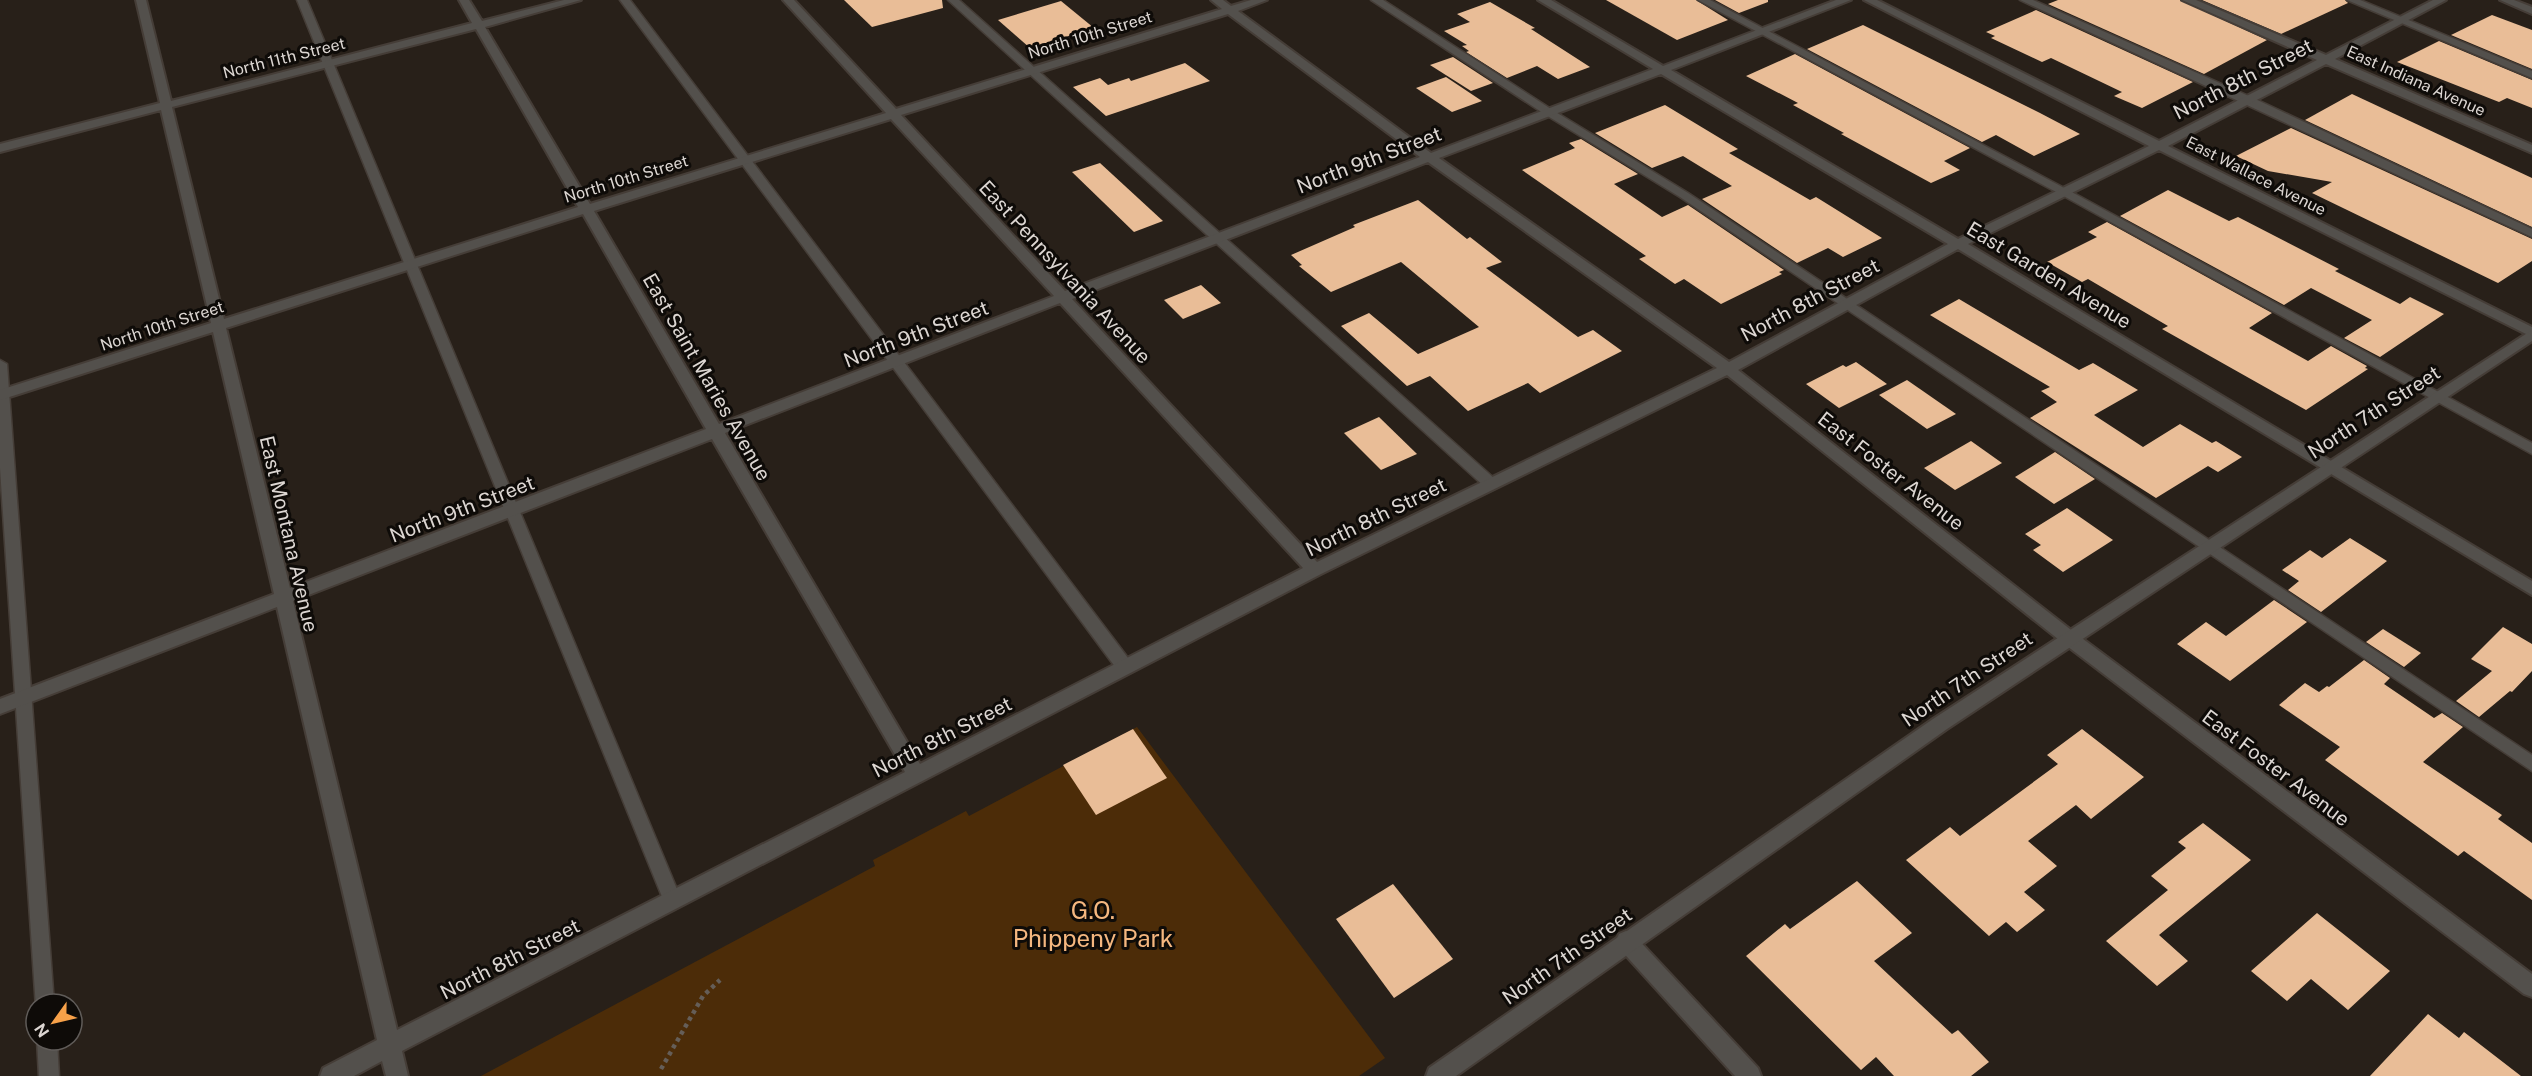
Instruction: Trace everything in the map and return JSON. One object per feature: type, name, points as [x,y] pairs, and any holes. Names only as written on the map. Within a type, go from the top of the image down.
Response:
[{"type":"street","name":"East Montana Avenue","points":[[141,0],[282,601],[398,1076]]},
{"type":"street","name":"East Saint Maries Avenue","points":[[464,0],[480,24],[714,432],[916,774]]},
{"type":"street","name":"North 11th Street","points":[[0,148],[576,0]]},
{"type":"street","name":"East Pennsylvania Avenue","points":[[788,0],[1315,570]]},
{"type":"street","name":"East Foster Avenue","points":[[1216,0],[1430,158],[1728,369],[2069,638],[2532,987]]},
{"type":"street","name":"North 10th Street","points":[[1,394],[892,113],[1262,0]]},
{"type":"street","name":"East Garden Avenue","points":[[1543,0],[2331,466],[2532,589]]},
{"type":"street","name":"North 9th Street","points":[[0,707],[282,601],[1217,238],[1846,0]]},
{"type":"street","name":"East Wallace Avenue","points":[[1869,0],[2532,334]]},
{"type":"street","name":"East Indiana Avenue","points":[[2187,0],[2532,149]]},
{"type":"street","name":"North 8th Street","points":[[331,1076],[1315,570],[1728,369],[1958,244],[2160,145],[2441,0]]},
{"type":"street","points":[[2505,0],[2532,11]]},
{"type":"street","name":"North 7th Street","points":[[1437,1076],[1626,941],[2069,638],[2211,548],[2532,334]]},
{"type":"street","points":[[1626,941],[1750,1076]]},
{"type":"lane","points":[[302,0],[672,899]]},
{"type":"lane","points":[[625,0],[1125,667]]},
{"type":"lane","points":[[953,0],[1491,484]]},
{"type":"lane","points":[[1376,0],[1550,113],[1684,195],[2532,764]]},
{"type":"lane","points":[[1703,0],[2064,192],[2532,449]]},
{"type":"lane","points":[[2025,0],[2247,99],[2532,233]]},
{"type":"lane","points":[[2352,0],[2532,75]]},
{"type":"lane","points":[[0,364],[43,992]]},
{"type":"lane","points":[[47,1052],[49,1076]]},
{"type":"path","points":[[661,1069],[703,996],[720,980]]},
{"type":"green space","name":"G.O. Phippeny Park","points":[[1137,727],[1385,1058],[1359,1076],[481,1076],[875,866],[873,860],[966,811],[969,816]]},
{"type":"building","points":[[844,0],[942,0],[943,8],[872,27]]},
{"type":"building","points":[[1606,0],[1696,0],[1728,20],[1677,40]]},
{"type":"building","points":[[1715,0],[1768,0],[1768,2],[1739,13]]},
{"type":"building","points":[[2058,0],[2180,0],[2267,40],[2204,74],[2048,4]]},
{"type":"building","points":[[2202,0],[2345,0],[2348,3],[2281,34]]},
{"type":"building","points":[[1061,1],[1094,28],[1030,48],[998,20]]},
{"type":"building","points":[[1490,2],[1535,28],[1531,29],[1590,67],[1558,79],[1537,66],[1507,78],[1466,52],[1469,51],[1462,46],[1467,45],[1444,31],[1470,22],[1457,14]]},
{"type":"building","points":[[2036,10],[2193,82],[2142,108],[2114,96],[2122,92],[2051,58],[2042,62],[1991,38],[1995,36],[1986,32]]},
{"type":"building","points":[[2492,15],[2532,30],[2532,69],[2451,35]]},
{"type":"building","points":[[1863,25],[2080,134],[2034,156],[1996,135],[1982,142],[1807,49]]},
{"type":"building","points":[[2439,41],[2532,80],[2532,108],[2507,98],[2499,102],[2397,62]]},
{"type":"building","points":[[1795,54],[1970,148],[1944,161],[1960,170],[1931,183],[1793,105],[1798,103],[1746,76]]},
{"type":"building","points":[[1453,57],[1493,83],[1471,91],[1430,65]]},
{"type":"building","points":[[1185,63],[1210,81],[1106,116],[1073,87],[1100,78],[1108,85],[1129,78],[1131,81]]},
{"type":"building","points":[[1446,77],[1482,101],[1452,112],[1416,88]]},
{"type":"building","points":[[2352,94],[2532,178],[2532,227],[2305,120]]},
{"type":"building","points":[[1665,105],[1738,149],[1729,153],[1810,200],[1816,197],[1882,238],[1843,257],[1828,248],[1797,263],[1702,199],[1732,186],[1683,156],[1652,168],[1595,133]]},
{"type":"building","points":[[2291,128],[2532,239],[2532,261],[2498,283],[2312,193],[2332,182],[2268,171],[2236,156]]},
{"type":"building","points":[[1581,139],[1638,174],[1614,184],[1662,217],[1688,205],[1784,270],[1779,272],[1782,274],[1721,304],[1684,279],[1675,284],[1639,259],[1646,256],[1522,170],[1575,148],[1569,143]]},
{"type":"building","points":[[1100,163],[1163,221],[1134,232],[1072,172]]},
{"type":"building","points":[[2168,190],[2229,221],[2238,217],[2339,269],[2335,271],[2400,304],[2410,297],[2444,314],[2380,357],[2344,338],[2372,320],[2311,288],[2284,305],[2120,216]]},
{"type":"building","points":[[1418,200],[1467,239],[1470,237],[1502,262],[1486,268],[1578,337],[1593,330],[1622,351],[1540,393],[1528,383],[1468,411],[1430,376],[1407,386],[1341,326],[1369,313],[1418,354],[1479,327],[1401,262],[1331,292],[1299,266],[1302,265],[1291,255],[1355,227],[1353,225]]},
{"type":"building","points":[[2107,222],[2272,313],[2249,328],[2308,361],[2331,346],[2367,366],[2365,368],[2368,369],[2306,410],[2162,329],[2168,326],[2088,279],[2082,282],[2047,262],[2097,237],[2088,232]]},
{"type":"building","points":[[1201,285],[1221,303],[1183,319],[1164,300]]},
{"type":"building","points":[[1959,299],[2079,370],[2093,363],[2138,390],[2094,415],[2143,447],[2180,424],[2212,443],[2216,441],[2242,457],[2218,472],[2208,466],[2156,498],[2030,418],[2057,402],[2041,391],[2050,387],[1930,315]]},
{"type":"building","points":[[1856,362],[1887,384],[1839,408],[1806,384],[1843,365],[1846,367]]},
{"type":"building","points":[[1907,380],[1956,414],[1927,429],[1879,395]]},
{"type":"building","points":[[1379,417],[1417,454],[1381,470],[1344,433]]},
{"type":"building","points":[[1971,441],[2002,463],[1955,490],[1924,468]]},
{"type":"building","points":[[2055,452],[2095,479],[2054,504],[2015,477]]},
{"type":"building","points":[[2067,508],[2113,540],[2063,572],[2033,550],[2041,545],[2025,534]]},
{"type":"building","points":[[2350,538],[2387,561],[2321,612],[2288,590],[2299,581],[2282,570],[2310,550],[2322,558]]},
{"type":"building","points":[[2274,600],[2307,622],[2230,681],[2177,644],[2206,622],[2226,636]]},
{"type":"building","points":[[2503,627],[2532,644],[2532,671],[2512,692],[2510,691],[2479,717],[2456,701],[2492,671],[2471,659]]},
{"type":"building","points":[[2383,629],[2421,653],[2404,667],[2366,642]]},
{"type":"building","points":[[2364,660],[2390,678],[2384,684],[2434,718],[2442,713],[2463,727],[2423,762],[2502,815],[2498,819],[2532,843],[2532,900],[2464,851],[2458,856],[2325,760],[2340,747],[2279,705],[2305,683],[2319,692],[2329,687]]},
{"type":"building","points":[[1133,729],[1167,778],[1096,815],[1063,765]]},
{"type":"building","points":[[2082,729],[2144,777],[2091,819],[2076,805],[2028,841],[2057,866],[2024,892],[2045,910],[2017,932],[2006,922],[1989,936],[1906,860],[1950,827],[1960,836],[2058,764],[2047,755]]},
{"type":"building","points":[[2203,823],[2251,860],[2159,935],[2188,961],[2157,986],[2106,941],[2168,890],[2151,876],[2186,848],[2178,842]]},
{"type":"building","points":[[1857,881],[1912,933],[1874,961],[1952,1034],[1958,1030],[1989,1062],[1971,1076],[1894,1076],[1876,1057],[1861,1070],[1746,956],[1785,924],[1790,929]]},
{"type":"building","points":[[1393,884],[1453,959],[1394,998],[1336,919]]},
{"type":"building","points":[[2317,913],[2390,971],[2348,1010],[2311,979],[2287,1001],[2251,971]]},
{"type":"building","points":[[2428,1014],[2459,1038],[2464,1032],[2521,1076],[2370,1076]]}]
